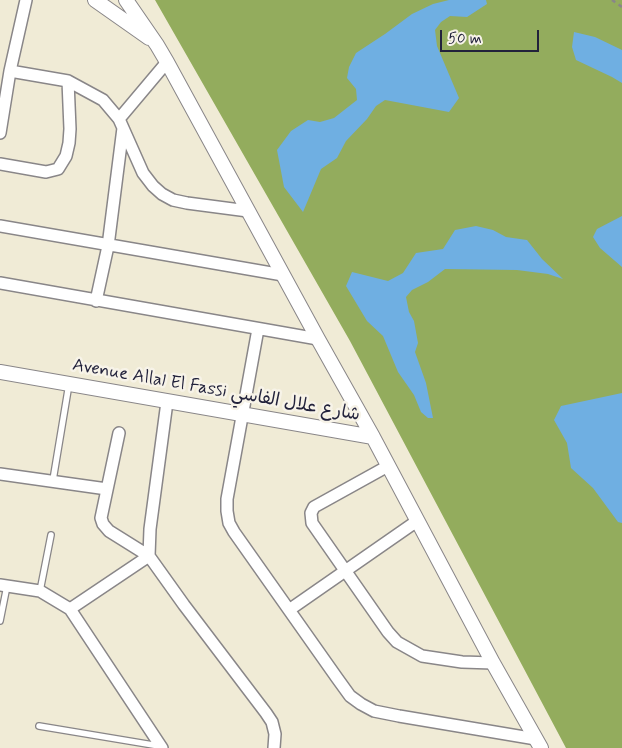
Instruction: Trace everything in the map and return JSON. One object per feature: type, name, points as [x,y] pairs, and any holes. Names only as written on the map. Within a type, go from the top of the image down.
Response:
[{"type":"street","points":[[0,133],[10,71],[26,0]]},
{"type":"street","points":[[95,0],[158,45]]},
{"type":"street","points":[[126,0],[158,45],[373,436]]},
{"type":"street","points":[[96,301],[108,246],[121,123],[167,62]]},
{"type":"street","points":[[10,71],[68,81],[103,100],[121,123],[143,173],[152,186],[162,194],[173,200],[187,203],[248,211]]},
{"type":"street","points":[[0,164],[46,172],[58,169],[66,156],[70,129],[68,81]]},
{"type":"street","points":[[0,226],[283,275]]},
{"type":"street","points":[[0,283],[318,339]]},
{"type":"street","points":[[258,329],[227,499],[229,523],[350,696],[361,704],[374,711],[509,742],[539,744]]},
{"type":"street","name":"Avenue Allal El Fassi شارع علال الفاسي","points":[[0,372],[373,436],[493,663],[539,744]]},
{"type":"street","points":[[149,556],[150,529],[167,402]]},
{"type":"street","points":[[119,433],[101,518],[103,524],[109,531],[149,556],[272,722],[275,734],[274,748]]},
{"type":"street","points":[[388,466],[314,507],[311,513],[312,523],[345,572],[397,642],[422,656],[493,663]]},
{"type":"street","points":[[0,474],[107,489]]},
{"type":"street","points":[[289,610],[418,521]]},
{"type":"street","points":[[70,609],[149,556]]},
{"type":"street","points":[[3,585],[40,592],[70,609],[162,747]]},
{"type":"lane","points":[[53,480],[69,384]]},
{"type":"lane","points":[[40,592],[51,535]]},
{"type":"lane","points":[[0,621],[3,585]]},
{"type":"lane","points":[[39,726],[162,747]]},
{"type":"path","points":[[612,0],[622,7]]},
{"type":"green space","points":[[155,0],[622,0],[622,748],[566,748],[350,341]]},
{"type":"water","points":[[449,0],[486,0],[487,4],[467,17],[450,16],[441,22],[435,30],[437,46],[459,98],[449,112],[385,100],[376,106],[367,119],[346,141],[337,158],[321,169],[303,212],[284,187],[277,150],[291,131],[308,120],[320,122],[334,118],[357,100],[356,89],[347,78],[349,67],[356,53],[412,14],[433,4]]},
{"type":"water","points":[[574,32],[595,37],[622,50],[622,83],[576,60],[572,47]]},
{"type":"water","points":[[622,216],[622,267],[600,248],[593,237],[597,229]]},
{"type":"water","points":[[476,226],[493,230],[506,237],[527,240],[542,259],[563,279],[548,274],[517,270],[445,269],[428,282],[412,290],[406,297],[409,312],[414,321],[418,343],[415,352],[426,383],[433,418],[428,418],[421,412],[414,395],[398,372],[383,336],[367,321],[346,286],[352,272],[388,281],[403,273],[416,253],[443,249],[455,230]]},
{"type":"water","points":[[622,393],[622,523],[618,522],[593,488],[571,468],[567,443],[554,420],[561,406]]}]
